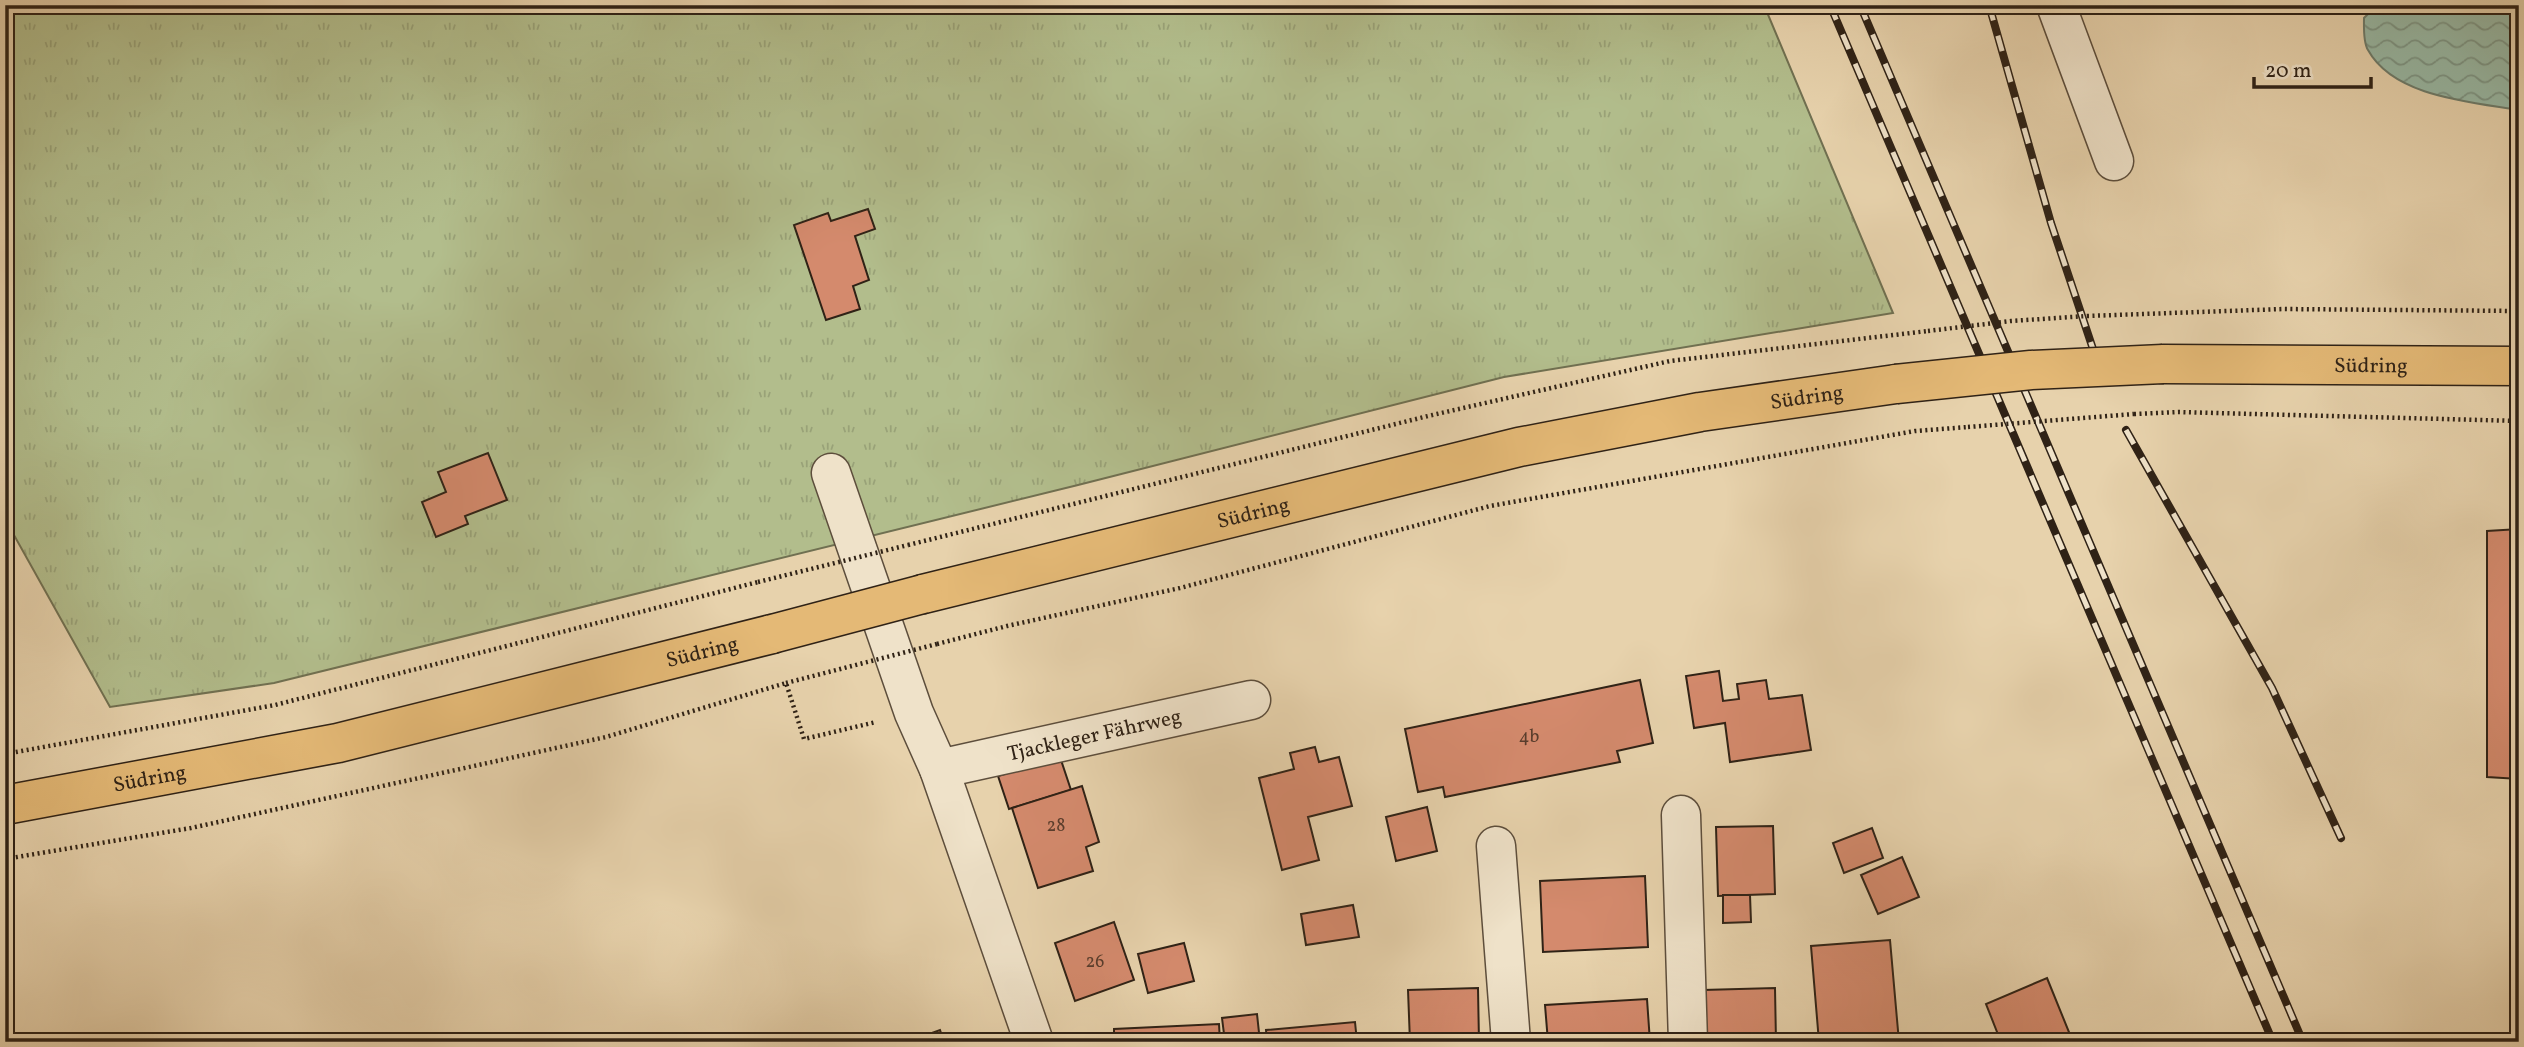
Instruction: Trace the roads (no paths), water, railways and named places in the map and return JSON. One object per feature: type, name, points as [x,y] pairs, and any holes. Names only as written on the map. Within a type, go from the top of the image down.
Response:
[{"type":"main road","name":"Südring","points":[[5,805],[338,743],[923,594],[1519,447],[1700,412],[1896,384],[2031,370],[2163,364],[2519,366]]},
{"type":"street","points":[[2056,5],[2114,161]]},
{"type":"street","points":[[831,473],[914,713],[939,769],[1034,1042]]},
{"type":"street","name":"Tjackleger Fährweg","points":[[939,769],[1251,700]]},
{"type":"street","points":[[1681,815],[1688,1042]]},
{"type":"street","points":[[1496,846],[1511,1042]]},
{"type":"water","points":[[2377,5],[2519,5],[2519,110],[2435,95],[2396,78],[2380,66],[2365,43],[2364,18]]},
{"type":"railway","points":[[1830,5],[2273,1042]]},
{"type":"railway","points":[[1860,5],[2303,1042]]},
{"type":"railway","points":[[1989,5],[2051,223],[2096,358]]},
{"type":"railway","points":[[2126,430],[2272,688],[2341,838]]}]
